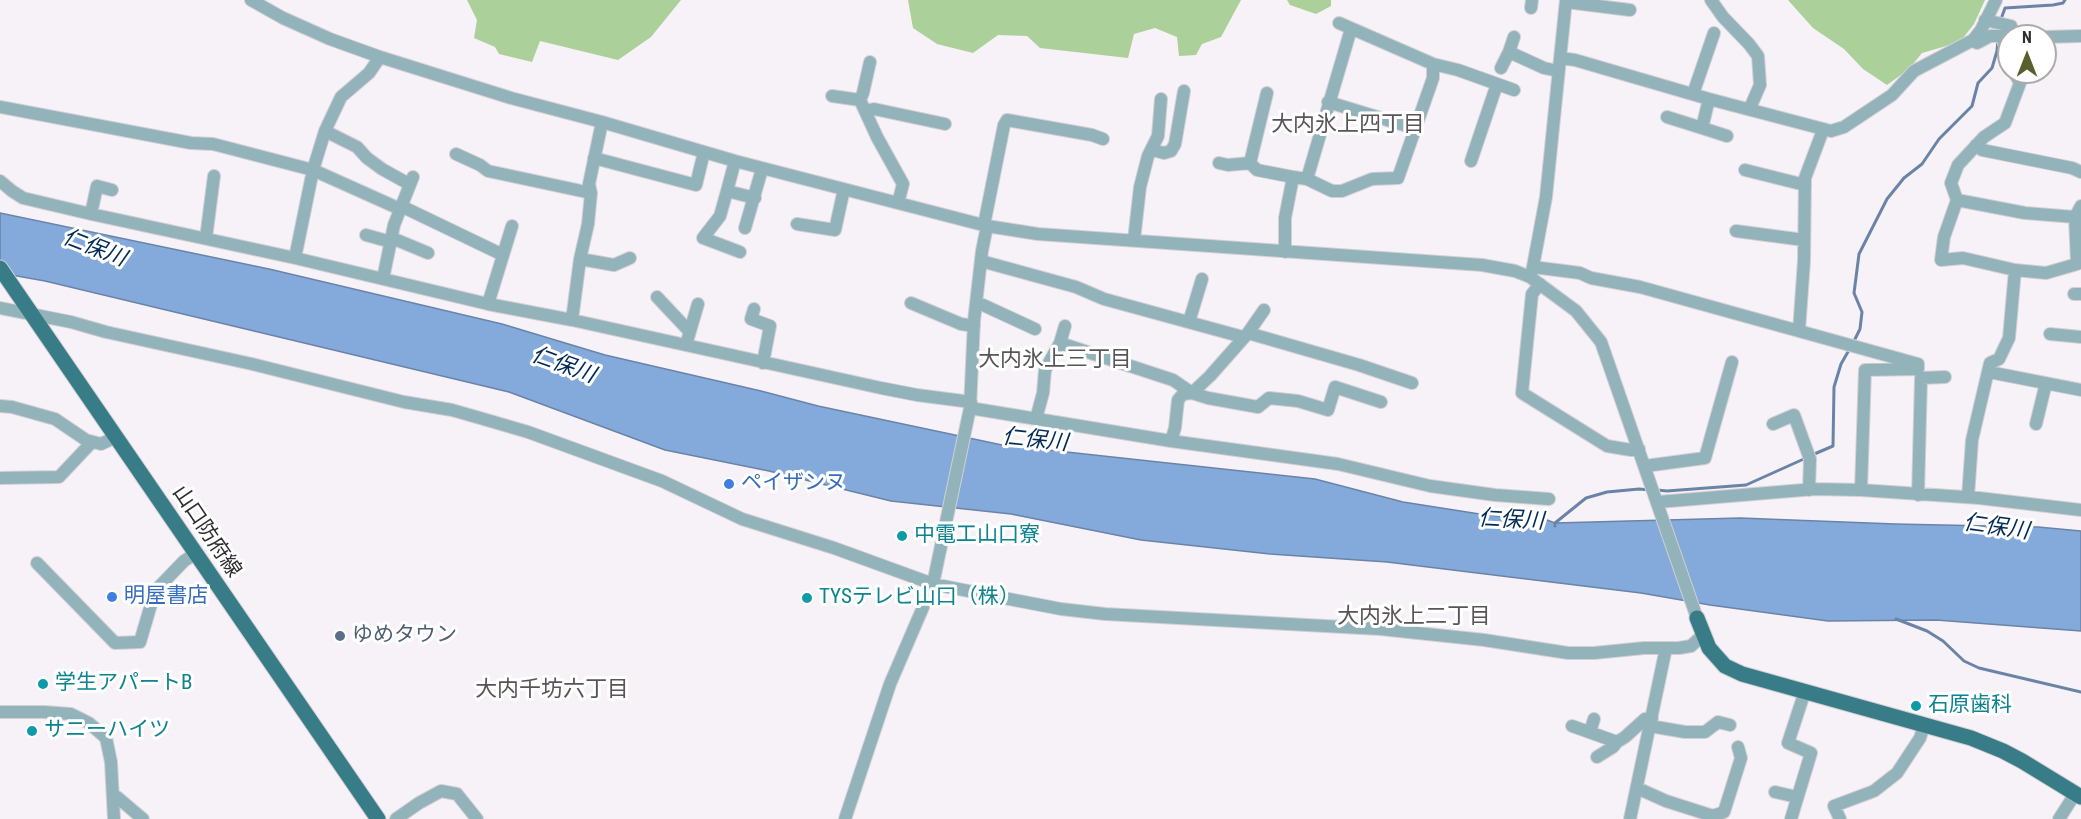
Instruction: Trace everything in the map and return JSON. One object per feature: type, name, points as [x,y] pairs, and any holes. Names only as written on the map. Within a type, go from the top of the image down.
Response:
[{"type":"main road","name":"山口防府線","points":[[0,268],[378,819]]},
{"type":"main road","points":[[1697,616],[1709,648],[1725,666],[1742,675],[1971,738],[2003,751],[2078,796]]},
{"type":"street","points":[[251,0],[283,18],[380,57],[510,98],[602,122],[762,169],[985,226],[1038,234],[1482,265],[1534,276],[1580,273],[1591,278],[1640,287],[1918,364],[1918,369],[1865,370],[1861,490]]},
{"type":"street","points":[[1711,0],[1758,56],[1760,85],[1750,108]]},
{"type":"street","points":[[1560,58],[1575,60],[1709,99],[1832,131],[1844,127],[1892,95],[1914,71],[1973,40],[1996,0]]},
{"type":"street","points":[[1630,10],[1566,1],[1546,197],[1534,276],[1522,393],[1607,446],[1639,449]]},
{"type":"street","points":[[1985,20],[2002,24]]},
{"type":"street","points":[[1339,23],[1433,64],[1458,70],[1514,90]]},
{"type":"street","points":[[1307,179],[1351,29]]},
{"type":"street","points":[[1693,94],[1714,33]]},
{"type":"street","points":[[1973,40],[1977,43],[1990,36],[1997,36]]},
{"type":"street","points":[[2057,37],[2081,36]]},
{"type":"street","points":[[1501,68],[1514,37]]},
{"type":"street","points":[[1509,52],[1544,68],[1558,71]]},
{"type":"street","points":[[295,258],[313,170],[325,131],[341,97],[369,73],[380,57]]},
{"type":"street","points":[[870,62],[863,93],[863,105],[903,183],[898,203]]},
{"type":"street","points":[[1220,164],[1250,164],[1257,170],[1307,179],[1332,191],[1372,179],[1398,178],[1433,78],[1433,64]]},
{"type":"street","points":[[1471,161],[1497,84]]},
{"type":"street","points":[[1957,200],[2025,213],[2078,211],[2077,264],[2046,273],[2015,270],[1963,258],[1941,260],[1944,237],[1957,200],[1951,183],[1958,165],[1976,145],[2005,123],[2020,84]]},
{"type":"street","points":[[1152,150],[1164,153],[1171,151],[1175,144],[1184,91]]},
{"type":"street","points":[[1250,164],[1267,93]]},
{"type":"street","points":[[831,96],[874,109],[945,124]]},
{"type":"street","points":[[1134,240],[1140,187],[1158,136],[1161,99]]},
{"type":"street","points":[[1702,128],[1709,99]]},
{"type":"street","points":[[1328,102],[1417,129]]},
{"type":"street","points":[[0,107],[191,144],[213,144],[313,170],[503,255]]},
{"type":"street","points":[[1667,117],[1727,136]]},
{"type":"street","points":[[845,819],[890,684],[933,584],[970,407],[974,326],[985,226],[1004,125],[1007,120],[1103,139]]},
{"type":"street","points":[[572,320],[580,259],[588,224],[591,193],[589,184],[602,122]]},
{"type":"street","points":[[1799,331],[1802,311],[1805,178],[1822,130]]},
{"type":"street","points":[[325,131],[357,147],[382,169],[411,180],[400,208],[383,279]]},
{"type":"street","points":[[1976,145],[1982,150],[2072,168],[2081,172]]},
{"type":"street","points":[[594,158],[696,185],[704,152]]},
{"type":"street","points":[[456,154],[488,171],[591,193]]},
{"type":"street","points":[[735,161],[720,216],[703,238],[740,252]]},
{"type":"street","points":[[745,228],[762,169]]},
{"type":"street","points":[[1745,170],[1805,185]]},
{"type":"street","points":[[206,238],[214,176]]},
{"type":"street","points":[[1285,252],[1285,218],[1293,177]]},
{"type":"street","points":[[0,181],[23,198],[91,214],[295,258],[488,304],[572,320],[970,407],[1171,441],[1338,464],[1430,486],[1495,495],[1549,499]]},
{"type":"street","points":[[91,214],[97,186],[112,190]]},
{"type":"street","points":[[797,224],[835,230],[844,189]]},
{"type":"street","points":[[727,191],[755,198]]},
{"type":"street","points":[[488,304],[512,226]]},
{"type":"street","points":[[1736,231],[1804,240]]},
{"type":"street","points":[[366,235],[392,240],[428,253]]},
{"type":"street","points":[[580,259],[614,265],[630,258]]},
{"type":"street","points":[[981,261],[1076,287],[1104,299],[1359,365],[1412,383]]},
{"type":"street","points":[[1968,497],[1972,440],[1990,363],[1999,359],[2009,338],[2015,270]]},
{"type":"street","points":[[1534,276],[1576,311],[1601,342],[1697,616]]},
{"type":"street","points":[[1190,322],[1202,279]]},
{"type":"street","points":[[657,297],[689,331]]},
{"type":"street","points":[[911,303],[961,324],[974,326]]},
{"type":"street","points":[[686,345],[698,304]]},
{"type":"street","points":[[976,304],[1035,329]]},
{"type":"street","points":[[0,308],[30,312],[106,332],[293,373],[369,394],[452,410],[499,424],[662,482],[742,519],[873,561],[933,584],[1061,609],[1105,614],[1380,629],[1484,640],[1568,653],[1691,645],[1703,635]]},
{"type":"street","points":[[754,309],[751,319],[770,326],[763,363]]},
{"type":"street","points":[[1192,393],[1246,335],[1264,310]]},
{"type":"street","points":[[1036,419],[1043,393],[1045,370],[1060,343],[1065,326]]},
{"type":"street","points":[[2050,334],[2081,337]]},
{"type":"street","points":[[1060,343],[1173,380],[1192,393]]},
{"type":"street","points":[[1645,466],[1705,458],[1732,362]]},
{"type":"street","points":[[1989,372],[2081,390]]},
{"type":"street","points":[[1918,495],[1921,378],[1945,378]]},
{"type":"street","points":[[2036,424],[2044,411],[2046,383]]},
{"type":"street","points":[[1171,441],[1178,400],[1183,394],[1192,393],[1258,407],[1269,398],[1298,401],[1328,410],[1335,387],[1381,402]]},
{"type":"street","points":[[0,406],[55,419],[92,442],[101,444],[116,437]]},
{"type":"street","points":[[1773,424],[1794,415],[1809,456],[1809,490]]},
{"type":"street","points":[[0,478],[59,477],[92,442]]},
{"type":"street","points":[[1659,508],[1809,490],[1861,490],[1968,497],[2081,510]]},
{"type":"street","points":[[37,562],[115,643],[140,642],[155,591],[184,561],[196,553]]},
{"type":"street","points":[[1630,819],[1666,648]]},
{"type":"street","points":[[1791,819],[1810,753],[1788,743],[1805,691]]},
{"type":"street","points":[[0,712],[71,714],[89,723],[106,738],[111,762],[114,819]]},
{"type":"street","points":[[1590,732],[1594,719]]},
{"type":"street","points":[[1597,757],[1613,747],[1617,741],[1646,719],[1685,732],[1705,732],[1718,723],[1730,725]]},
{"type":"street","points":[[1840,819],[1834,806],[1874,791],[1897,773],[1920,738],[1924,725]]},
{"type":"street","points":[[1572,726],[1617,741]]},
{"type":"street","points":[[1637,788],[1666,801],[1713,816],[1725,812],[1741,758],[1738,747]]},
{"type":"street","points":[[396,819],[441,791],[457,794],[477,819]]},
{"type":"street","points":[[1775,792],[1797,797]]},
{"type":"street","points":[[113,796],[117,796],[143,819]]},
{"type":"street","points":[[2059,819],[2078,796]]},
{"type":"green space","points":[[467,0],[681,0],[651,37],[618,60],[540,41],[532,62],[499,54],[495,47],[474,38],[477,20]]},
{"type":"green space","points":[[908,0],[1241,0],[1221,37],[1202,44],[1196,55],[1179,56],[1177,37],[1155,28],[1134,34],[1128,58],[1040,48],[1027,36],[998,35],[973,53],[937,44],[913,28]]},
{"type":"green space","points":[[1287,0],[1331,0],[1331,6],[1316,14],[1290,5]]},
{"type":"green space","points":[[1788,0],[1985,0],[1974,24],[1960,42],[1922,53],[1909,69],[1887,85],[1863,69],[1844,49],[1813,28]]},
{"type":"water","name":"仁保川","points":[[0,213],[269,269],[502,324],[605,355],[818,406],[1002,445],[1315,479],[1403,502],[1486,515],[1547,520],[1555,523],[1740,518],[2038,527],[2081,531],[2081,631],[1936,620],[1828,621],[1641,593],[1387,562],[1270,554],[1141,540],[1011,514],[891,501],[769,471],[665,450],[509,392],[45,281],[0,273]]},
{"type":"waterway","points":[[2000,22],[2005,8],[2053,5],[2063,3],[2065,0]]},
{"type":"waterway","points":[[1854,341],[1860,329],[1862,312],[1854,293],[1859,254],[1887,199],[1904,178],[1922,164],[1939,139],[1972,106],[1978,83],[1992,68],[1997,51]]},
{"type":"waterway","points":[[1812,455],[1833,446],[1834,387],[1841,364],[1849,350]]},
{"type":"waterway","points":[[1657,490],[1746,485],[1806,458]]},
{"type":"waterway","name":"仁保川","points":[[1555,526],[1555,523],[1586,498],[1607,492],[1650,490]]},
{"type":"waterway","points":[[1896,619],[1927,631],[1943,641],[1964,661],[1979,668],[2081,692]]},
{"type":"place","name":"ペイザンヌ","points":[[729,484]]},
{"type":"place","name":"中電工山口寮","points":[[902,536]]},
{"type":"place","name":"明屋書店","points":[[112,597]]},
{"type":"place","name":"TYSテレビ山口（株）","points":[[807,598]]},
{"type":"place","name":"ゆめタウン","points":[[340,636]]},
{"type":"place","name":"学生アパートB","points":[[43,684]]},
{"type":"place","name":"石原歯科","points":[[1916,706]]},
{"type":"place","name":"サニーハイツ","points":[[32,731]]},
{"type":"district","name":"大内氷上四丁目","points":[[1348,125]]},
{"type":"district","name":"大内氷上三丁目","points":[[1055,360]]},
{"type":"district","name":"大内氷上二丁目","points":[[1414,617]]},
{"type":"district","name":"大内千坊六丁目","points":[[552,690]]}]
